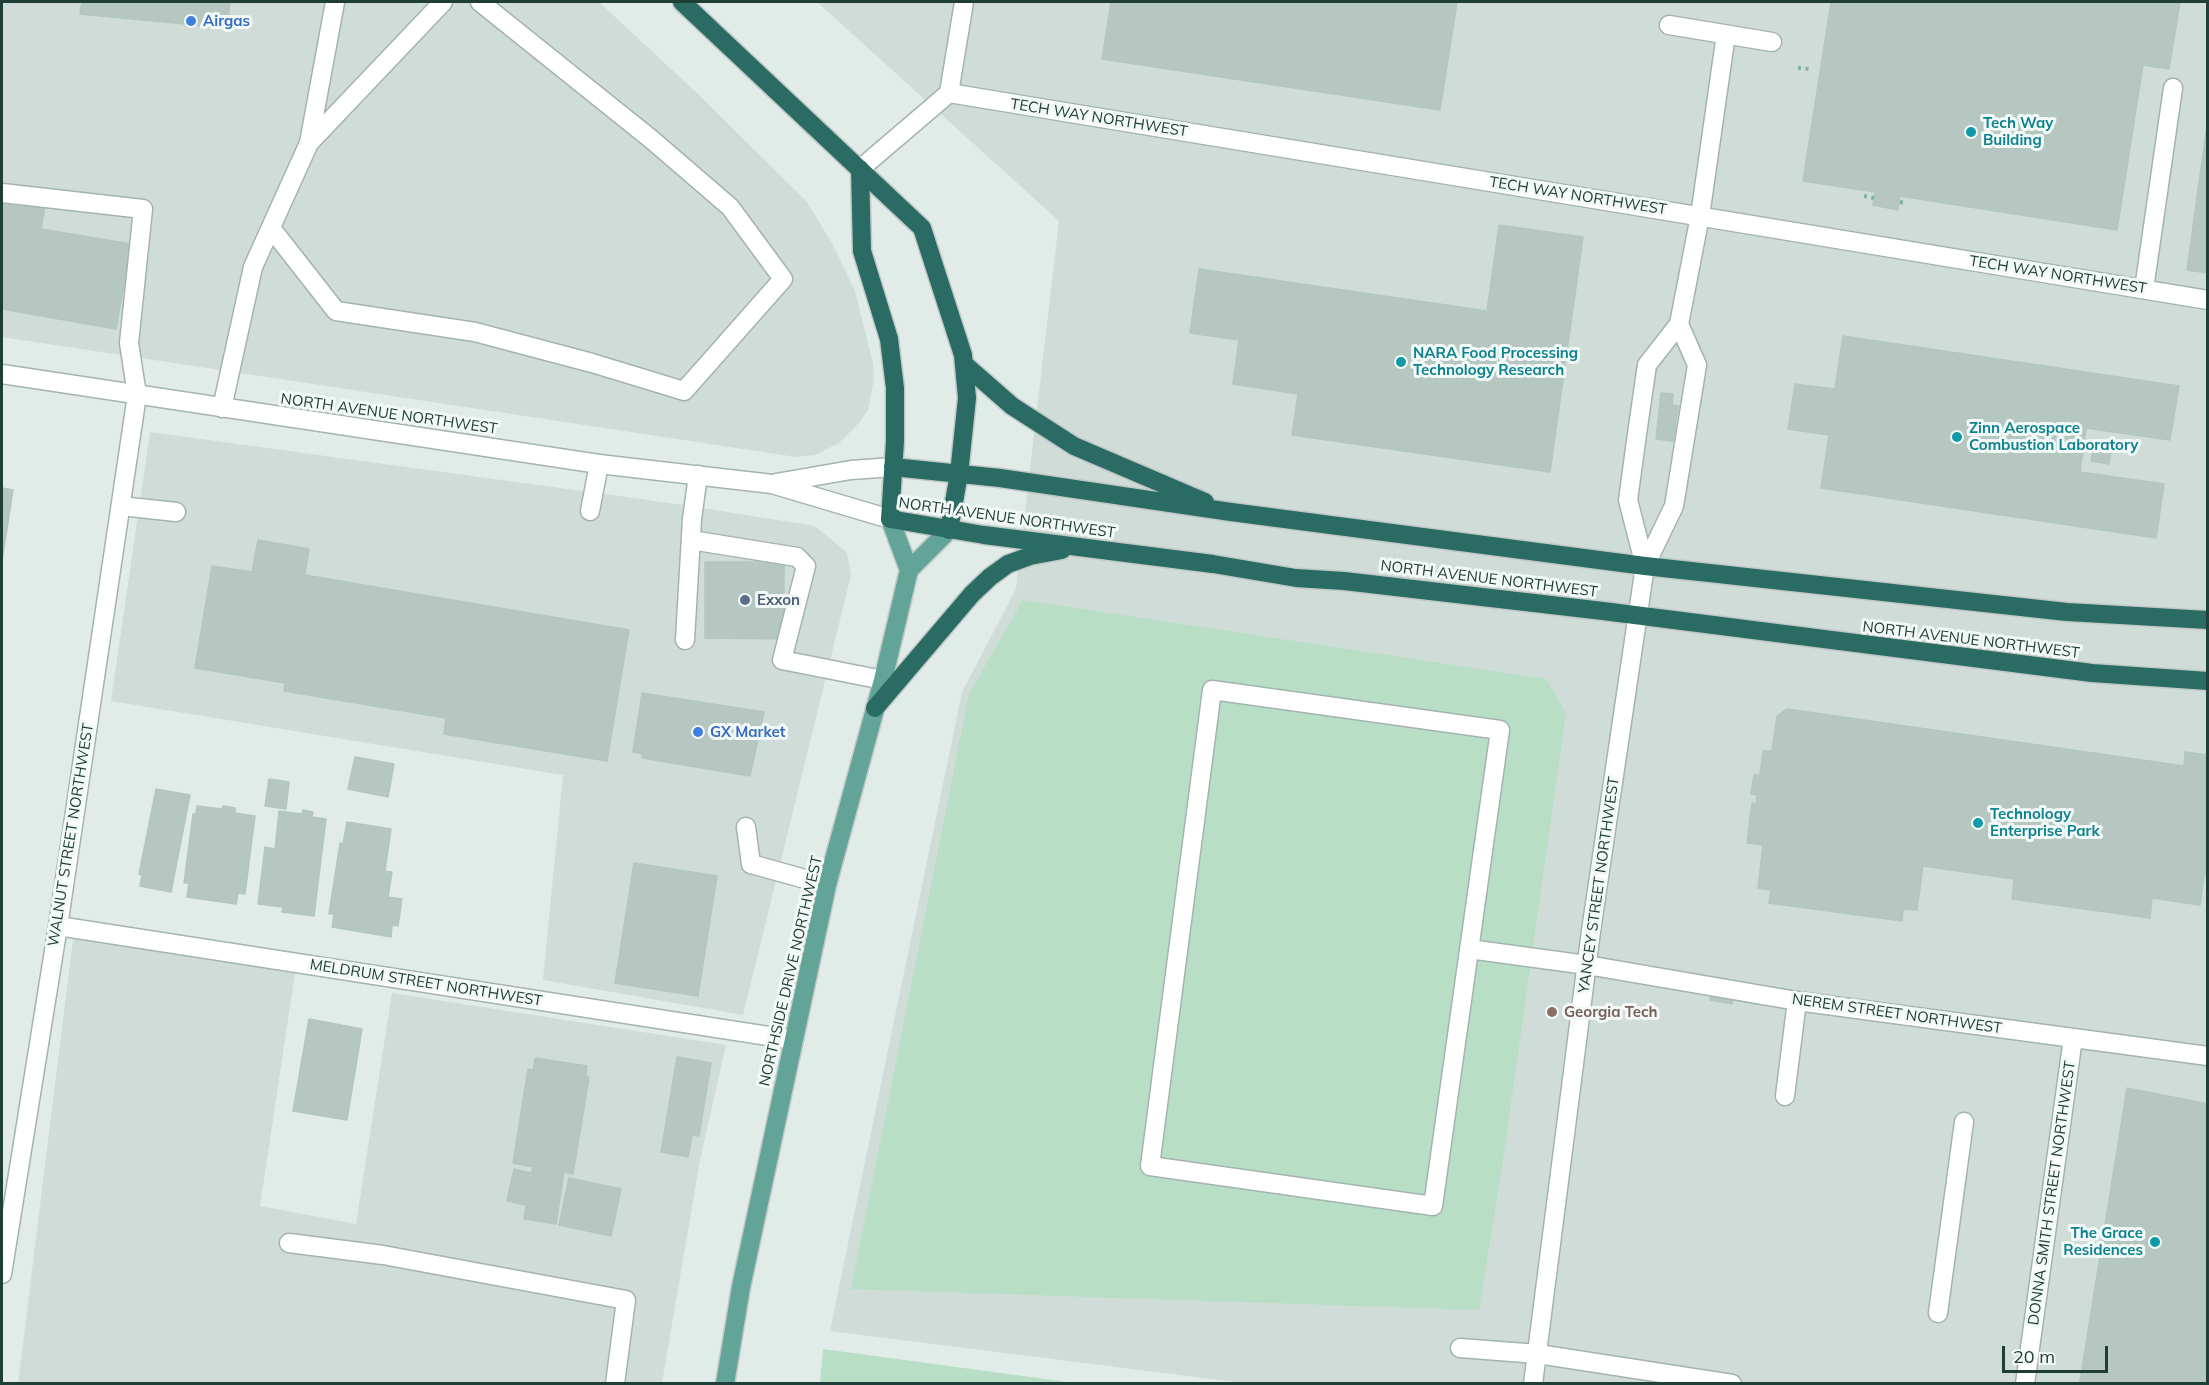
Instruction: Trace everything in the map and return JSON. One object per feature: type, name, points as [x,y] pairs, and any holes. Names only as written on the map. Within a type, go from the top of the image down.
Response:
[{"type":"highway","points":[[682,2],[922,228],[964,364],[967,398],[960,474],[949,530]]},
{"type":"highway","points":[[860,169],[862,251],[889,339],[895,388],[890,519]]},
{"type":"highway","points":[[964,364],[1012,406],[1074,446],[1231,512]]},
{"type":"highway","name":"NORTH AVENUE NORTHWEST","points":[[893,467],[960,474],[1645,566],[2067,612],[2208,620]]},
{"type":"highway","name":"NORTH AVENUE NORTHWEST","points":[[890,519],[949,530],[1079,546],[1296,578],[1344,581],[1638,615],[2092,674],[2208,681]]},
{"type":"highway","points":[[875,708],[972,594],[990,577],[1008,564],[1030,556],[1079,546]]},
{"type":"main road","points":[[890,519],[909,570],[949,530]]},
{"type":"main road","name":"NORTHSIDE DRIVE NORTHWEST","points":[[725,1383],[741,1287],[827,885],[883,680],[909,570]]},
{"type":"street","points":[[222,408],[253,267],[309,142],[335,2]]},
{"type":"street","points":[[309,142],[443,2]]},
{"type":"street","points":[[270,228],[336,311],[475,332],[592,363],[684,391],[783,279],[730,207],[651,139],[480,2]]},
{"type":"street","points":[[860,169],[949,93],[964,2]]},
{"type":"street","points":[[1669,25],[1725,38],[1772,42]]},
{"type":"street","points":[[1645,566],[1628,500],[1647,365],[1679,324],[1700,216],[1725,38]]},
{"type":"street","points":[[2144,290],[2173,88]]},
{"type":"street","name":"TECH WAY NORTHWEST","points":[[949,93],[2208,300]]},
{"type":"street","name":"WALNUT STREET NORTHWEST","points":[[2,193],[143,209],[129,343],[137,395],[58,926],[2,1274]]},
{"type":"street","points":[[1645,566],[1674,506],[1697,365],[1679,324]]},
{"type":"street","name":"NORTH AVENUE NORTHWEST","points":[[2,374],[599,464],[772,484],[890,519]]},
{"type":"street","points":[[590,511],[599,464]]},
{"type":"street","name":"NORTH AVENUE NORTHWEST","points":[[772,484],[851,470],[893,467]]},
{"type":"street","points":[[685,640],[691,540],[698,475]]},
{"type":"street","points":[[121,506],[176,512]]},
{"type":"street","points":[[691,540],[797,557],[806,566],[782,660],[883,680]]},
{"type":"street","name":"YANCEY STREET NORTHWEST","points":[[1533,1383],[1587,965],[1645,566]]},
{"type":"street","points":[[1212,690],[1500,730],[1469,949],[1433,1206],[1150,1166],[1212,690]]},
{"type":"street","points":[[746,827],[751,864],[827,885]]},
{"type":"street","name":"MELDRUM STREET NORTHWEST","points":[[58,926],[794,1040]]},
{"type":"street","name":"NEREM STREET NORTHWEST","points":[[1469,949],[1587,965],[1797,1001],[2208,1056]]},
{"type":"street","points":[[1785,1096],[1797,1001]]},
{"type":"street","name":"DONNA SMITH STREET NORTHWEST","points":[[2025,1383],[2073,1038]]},
{"type":"street","points":[[1938,1313],[1964,1122]]},
{"type":"street","points":[[289,1243],[383,1255],[626,1300],[615,1383]]},
{"type":"street","points":[[1460,1348],[1538,1354],[1731,1383]]},
{"type":"path","points":[[1798,68],[1810,69]]},
{"type":"path","points":[[1864,196],[1874,198]]},
{"type":"path","points":[[1899,202],[1907,203]]},
{"type":"shaded area","points":[[2,2],[599,2],[699,95],[807,202],[833,245],[855,291],[873,363],[874,379],[868,410],[859,423],[839,443],[815,455],[796,457],[2,337]]},
{"type":"shaded area","name":"Georgia Tech","points":[[817,2],[2207,2],[2207,1383],[1251,1384],[830,1331],[962,692],[1016,589],[1059,221]]},
{"type":"shaded area","points":[[150,432],[677,504],[815,526],[847,553],[851,575],[743,1015],[543,980],[563,775],[111,701]]},
{"type":"shaded area","points":[[73,939],[295,973],[260,1206],[356,1224],[392,993],[726,1045],[700,1160],[662,1383],[18,1384]]},
{"type":"green space","points":[[1023,600],[1546,679],[1566,713],[1502,1167],[1479,1310],[851,1289],[969,694]]},
{"type":"green space","points":[[823,1349],[1075,1383],[820,1383]]},
{"type":"building","name":"Airgas","points":[[82,2],[230,2],[227,28],[80,14]]},
{"type":"building","points":[[1111,2],[1457,2],[1440,110],[1102,59]]},
{"type":"building","name":"Tech Way Building","points":[[1831,2],[2180,2],[2169,69],[2143,65],[2117,230],[1900,196],[1898,210],[1873,205],[1875,192],[1803,181]]},
{"type":"building","points":[[2208,118],[2208,273],[2187,270]]},
{"type":"building","points":[[2,198],[45,206],[41,229],[131,244],[116,329],[2,309]]},
{"type":"building","name":"NARA Food Processing Technology Research","points":[[1499,225],[1583,237],[1550,472],[1292,435],[1298,394],[1233,384],[1239,340],[1190,333],[1199,269],[1487,311]]},
{"type":"building","name":"Zinn Aerospace Combustion Laboratory","points":[[1843,336],[2179,386],[2170,440],[2086,428],[2080,472],[2164,484],[2156,538],[1821,488],[1829,435],[1788,429],[1795,384],[1835,389]]},
{"type":"building","points":[[1661,393],[1673,394],[1672,405],[1678,406],[1673,441],[1656,439]]},
{"type":"building","points":[[2094,443],[2112,446],[2109,464],[2091,461]]},
{"type":"building","points":[[2,488],[13,490],[2,561]]},
{"type":"building","points":[[258,540],[309,549],[305,575],[629,630],[607,761],[444,734],[446,718],[284,691],[285,683],[195,668],[212,566],[252,572]]},
{"type":"building","name":"Exxon","points":[[705,562],[784,562],[784,639],[705,638]]},
{"type":"building","name":"GX Market","points":[[642,693],[764,712],[750,776],[642,758],[643,754],[633,752]]},
{"type":"building","name":"Technology Enterprise Park","points":[[1787,709],[2184,766],[2185,752],[2208,755],[2208,876],[2204,876],[2200,905],[2152,898],[2150,918],[2012,899],[2014,879],[1923,866],[1917,910],[1903,909],[1902,921],[1769,903],[1771,890],[1758,888],[1763,845],[1747,843],[1752,803],[1756,804],[1757,795],[1751,794],[1754,775],[1760,775],[1763,751],[1772,751],[1777,716]]},
{"type":"building","points":[[355,757],[394,764],[388,797],[348,789]]},
{"type":"building","points":[[269,779],[289,782],[286,809],[265,806]]},
{"type":"building","points":[[156,789],[190,795],[171,892],[140,886],[142,875],[139,874]]},
{"type":"building","points":[[197,806],[235,808],[235,813],[255,816],[245,894],[238,893],[236,904],[187,897],[189,883],[184,883],[193,814],[196,814]]},
{"type":"building","points":[[303,810],[313,812],[312,817],[326,819],[314,916],[282,912],[283,907],[258,904],[265,847],[275,849],[279,811],[302,814]]},
{"type":"building","points":[[347,822],[391,829],[385,871],[392,872],[388,897],[402,899],[398,926],[392,925],[391,937],[332,927],[334,914],[329,914],[340,843],[343,844]]},
{"type":"building","points":[[634,863],[717,876],[698,996],[615,983]]},
{"type":"building","points":[[1711,989],[1734,992],[1732,1004],[1710,1000]]},
{"type":"building","points":[[309,1019],[362,1029],[347,1120],[293,1111]]},
{"type":"building","points":[[677,1057],[711,1063],[699,1136],[692,1135],[688,1157],[661,1152]]},
{"type":"building","points":[[535,1058],[587,1066],[586,1075],[589,1078],[573,1174],[564,1172],[556,1224],[524,1219],[526,1205],[507,1201],[514,1169],[531,1173],[533,1167],[513,1163],[528,1069],[533,1070]]},
{"type":"building","name":"The Grace Residences","points":[[2127,1088],[2208,1104],[2208,1384],[2111,1384],[2080,1381]]},
{"type":"building","points":[[569,1178],[621,1189],[611,1236],[559,1225]]},
{"type":"place","name":"Airgas","points":[[191,21]]},
{"type":"place","name":"Tech Way Building","points":[[1971,132]]},
{"type":"place","name":"NARA Food Processing Technology Research","points":[[1401,362]]},
{"type":"place","name":"Zinn Aerospace Combustion Laboratory","points":[[1957,437]]},
{"type":"place","name":"Exxon","points":[[745,600]]},
{"type":"place","name":"GX Market","points":[[698,732]]},
{"type":"place","name":"Technology Enterprise Park","points":[[1978,823]]},
{"type":"place","name":"Georgia Tech","points":[[1552,1012]]},
{"type":"place","name":"The Grace Residences","points":[[2155,1242]]}]
